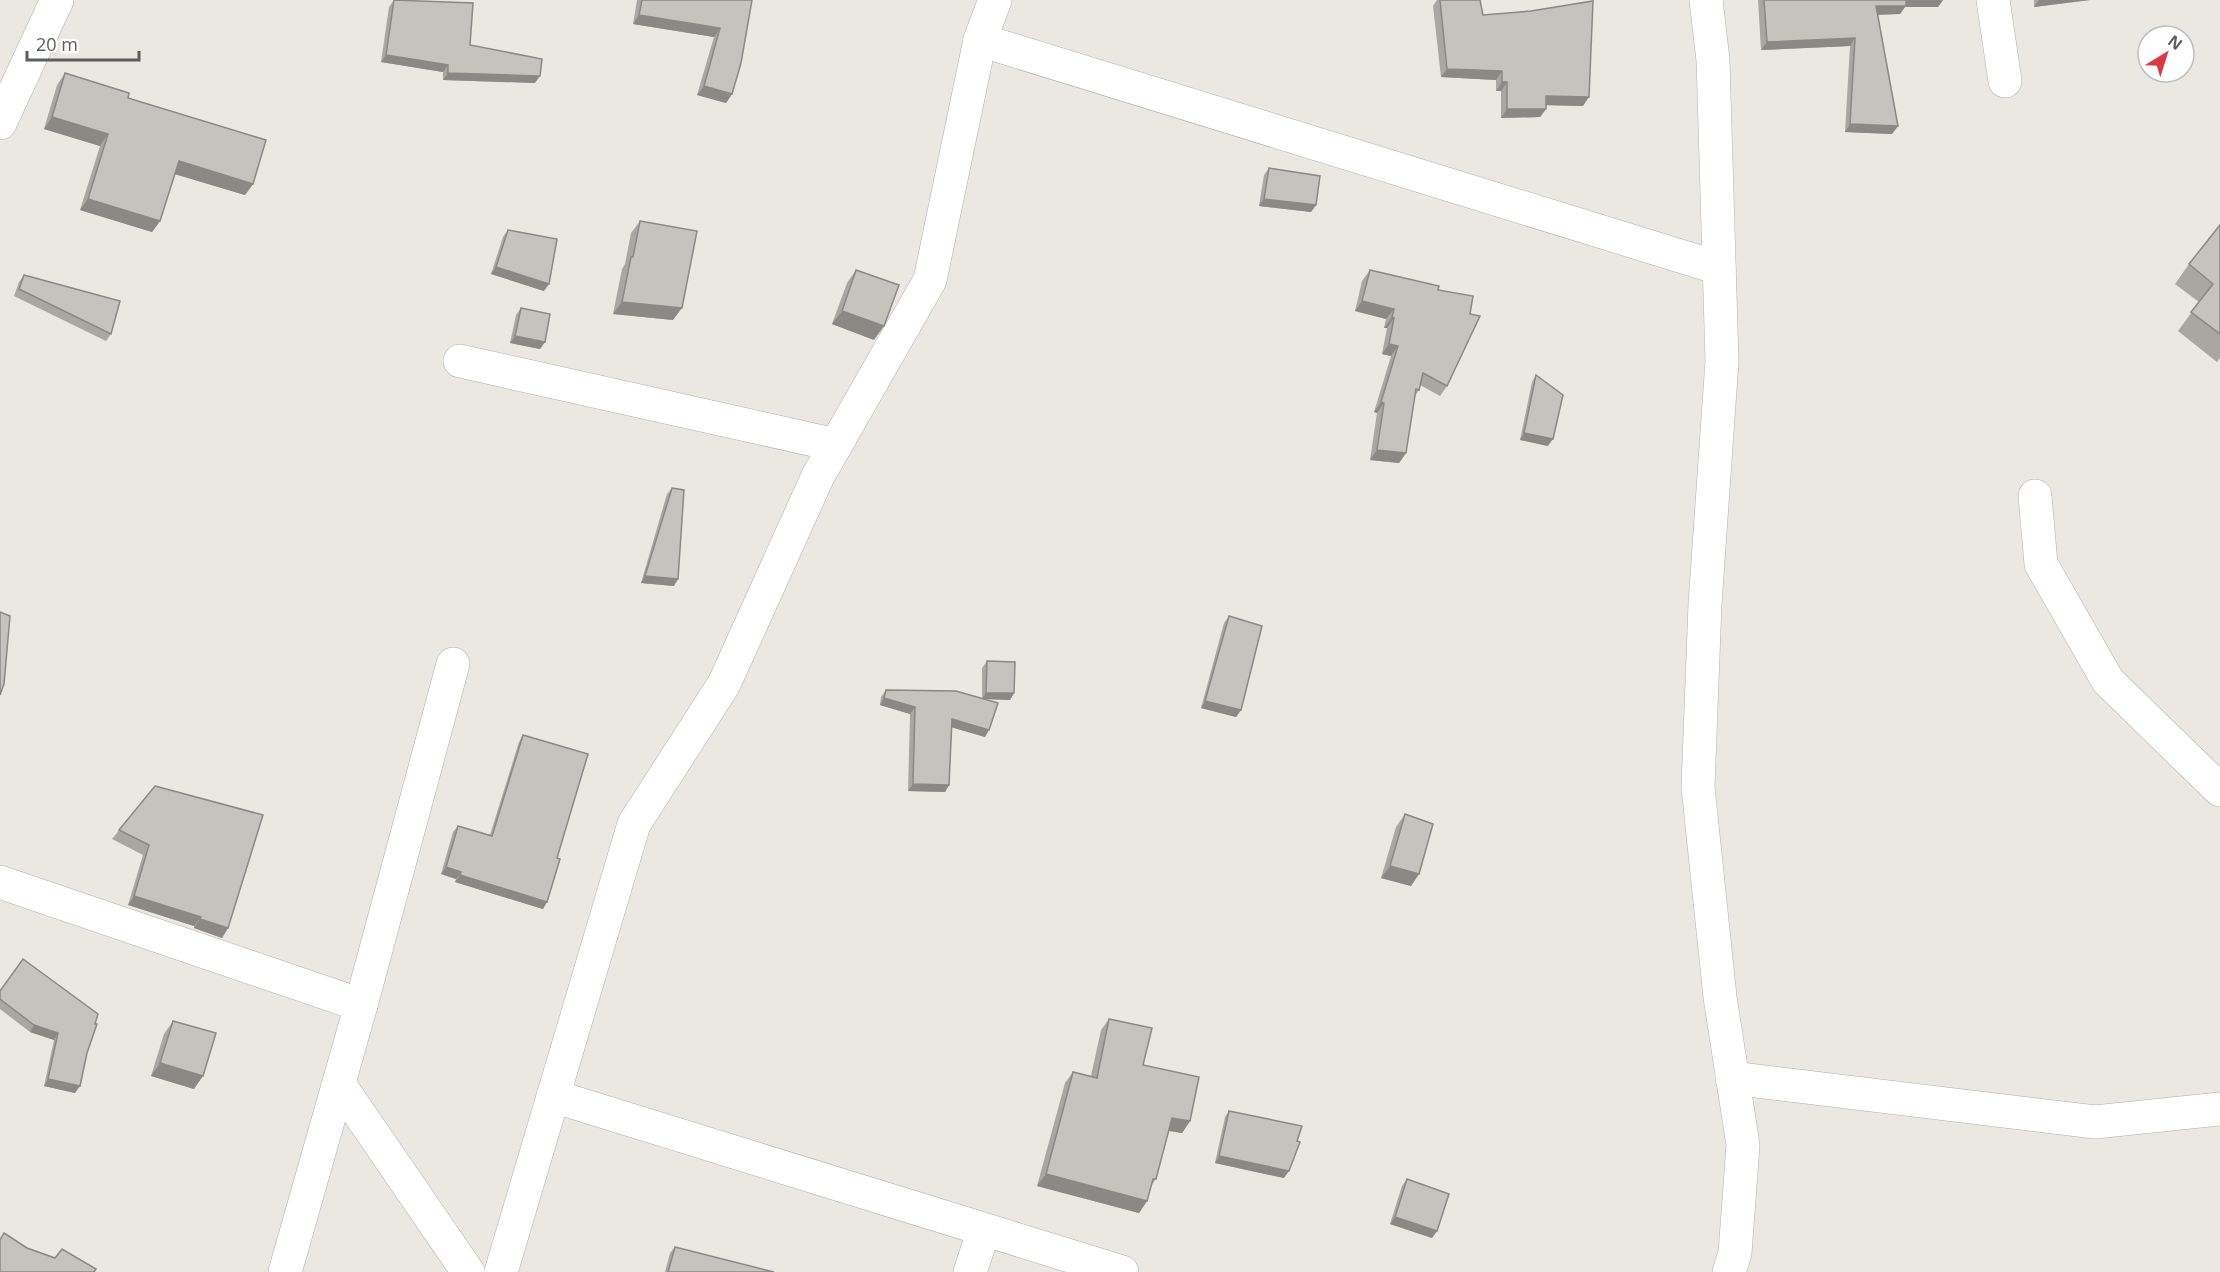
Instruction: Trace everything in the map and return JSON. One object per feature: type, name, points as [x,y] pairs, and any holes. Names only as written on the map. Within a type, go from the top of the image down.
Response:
[{"type":"street","points":[[0,123],[57,0]]},
{"type":"street","points":[[501,1272],[634,824],[724,684],[818,476],[930,280],[980,40],[995,0]]},
{"type":"street","points":[[1706,0],[1713,60],[1722,361],[1705,604],[1698,787],[1720,997],[1743,1145],[1735,1252],[1729,1272]]},
{"type":"street","points":[[1993,0],[2005,81]]},
{"type":"street","points":[[980,40],[1719,268]]},
{"type":"street","points":[[460,361],[836,445]]},
{"type":"street","points":[[2035,496],[2041,564],[2108,681],[2220,790]]},
{"type":"street","points":[[285,1272],[361,1005],[453,664]]},
{"type":"street","points":[[0,882],[361,1005]]},
{"type":"street","points":[[1732,1078],[2094,1122],[2220,1109]]},
{"type":"street","points":[[339,1084],[468,1272]]},
{"type":"street","points":[[553,1096],[1122,1272]]},
{"type":"street","points":[[970,1272],[984,1230]]},
{"type":"building","points":[[394,0],[473,3],[470,45],[542,59],[540,76],[448,73],[448,65],[386,55]]},
{"type":"building","points":[[642,0],[752,0],[741,63],[732,94],[704,86],[720,28],[639,15]]},
{"type":"building","points":[[1440,0],[1480,0],[1483,15],[1531,11],[1593,1],[1589,97],[1546,96],[1546,109],[1507,109],[1507,82],[1502,82],[1502,71],[1447,69]]},
{"type":"building","points":[[1764,0],[1906,0],[1906,6],[1876,6],[1898,126],[1850,124],[1855,38],[1767,42]]},
{"type":"building","points":[[65,73],[129,93],[128,98],[266,140],[253,184],[179,161],[160,221],[88,199],[108,134],[52,117]]},
{"type":"building","points":[[1269,168],[1320,176],[1316,205],[1264,199]]},
{"type":"building","points":[[640,221],[697,231],[682,308],[622,302]]},
{"type":"building","points":[[2220,225],[2220,334],[2191,312],[2213,284],[2189,264]]},
{"type":"building","points":[[508,230],[557,239],[549,284],[496,267]]},
{"type":"building","points":[[856,270],[899,285],[884,326],[842,311]]},
{"type":"building","points":[[1370,270],[1439,286],[1438,290],[1473,296],[1470,314],[1480,316],[1447,386],[1423,373],[1419,390],[1416,389],[1406,453],[1377,450],[1384,403],[1381,402],[1398,346],[1389,344],[1394,309],[1362,301]]},
{"type":"building","points":[[24,275],[120,301],[111,334],[19,289]]},
{"type":"building","points":[[521,308],[550,314],[545,342],[515,336]]},
{"type":"building","points":[[1536,375],[1563,395],[1553,439],[1524,433]]},
{"type":"building","points":[[672,488],[684,490],[678,579],[645,576]]},
{"type":"building","points":[[0,612],[10,616],[4,684],[0,695]]},
{"type":"building","points":[[1229,616],[1262,626],[1241,710],[1205,701]]},
{"type":"building","points":[[987,661],[1015,662],[1014,693],[986,693]]},
{"type":"building","points":[[886,690],[956,691],[998,703],[989,730],[952,719],[949,785],[913,784],[915,707],[884,698]]},
{"type":"building","points":[[523,735],[588,754],[557,858],[560,859],[547,902],[460,875],[461,872],[446,867],[458,826],[492,836]]},
{"type":"building","points":[[155,786],[263,815],[228,928],[134,896],[149,845],[119,830]]},
{"type":"building","points":[[1405,814],[1433,824],[1419,874],[1390,866]]},
{"type":"building","points":[[23,959],[98,1014],[80,1086],[48,1079],[58,1033],[34,1025],[0,999],[0,991]]},
{"type":"building","points":[[1109,1019],[1152,1028],[1143,1065],[1199,1077],[1190,1121],[1172,1118],[1156,1179],[1153,1179],[1147,1201],[1046,1174],[1073,1072],[1097,1078]]},
{"type":"building","points":[[173,1021],[216,1033],[203,1076],[160,1063]]},
{"type":"building","points":[[1229,1111],[1302,1126],[1297,1141],[1300,1142],[1289,1171],[1219,1156]]},
{"type":"building","points":[[1407,1179],[1449,1194],[1437,1231],[1395,1217]]},
{"type":"building","points":[[4,1233],[27,1248],[55,1258],[62,1249],[96,1269],[94,1272],[0,1272],[0,1240]]},
{"type":"building","points":[[675,1247],[774,1272],[668,1272]]}]
